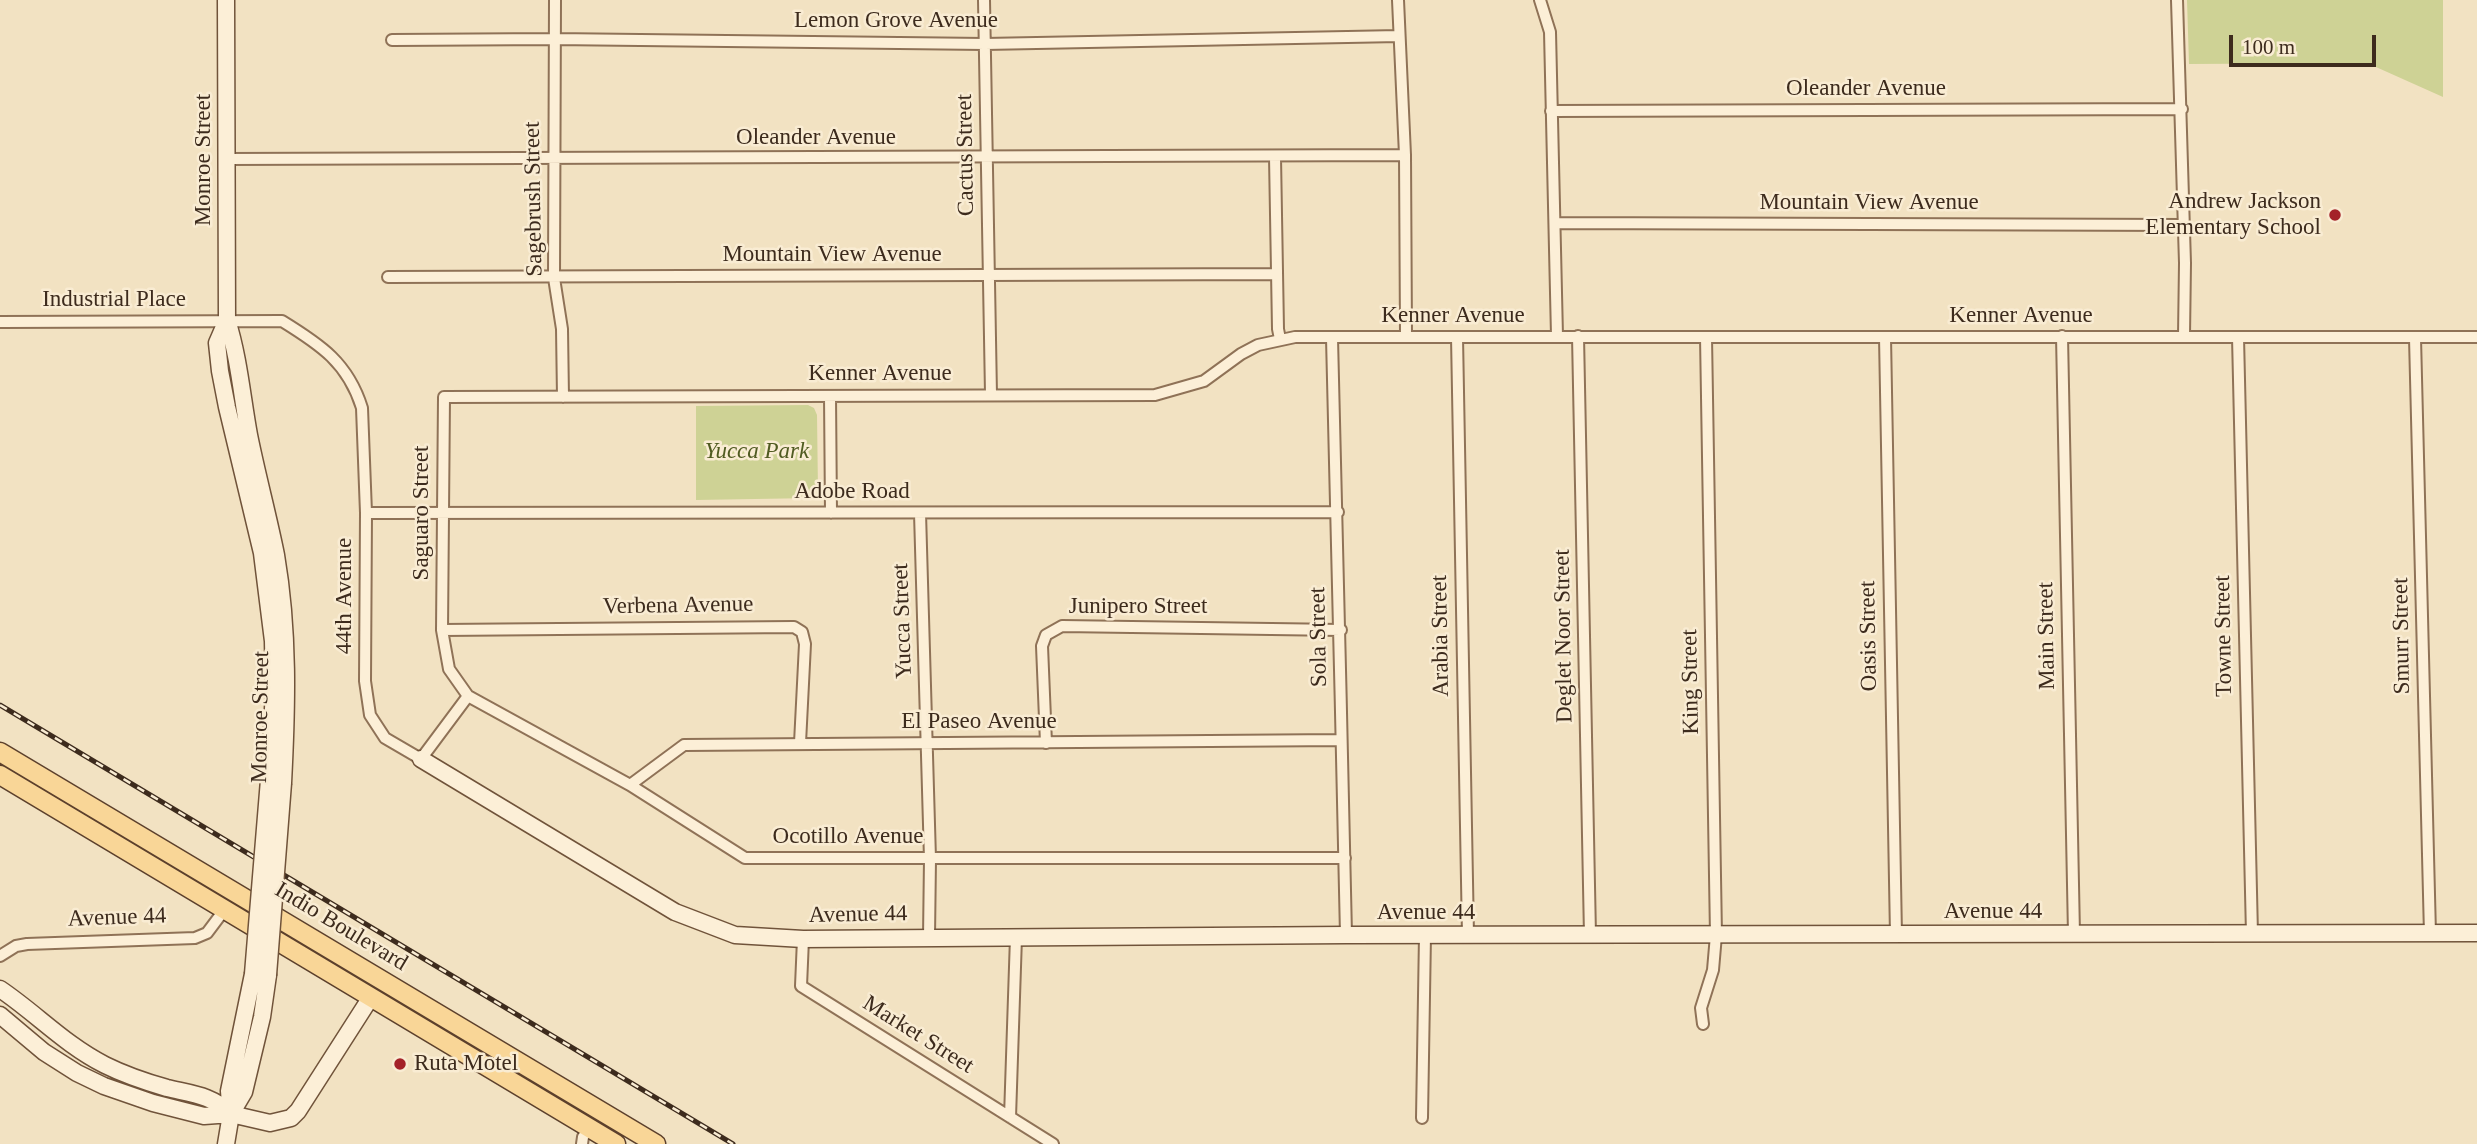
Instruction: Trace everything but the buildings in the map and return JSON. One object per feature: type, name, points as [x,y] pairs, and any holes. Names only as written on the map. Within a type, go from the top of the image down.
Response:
[{"type":"main road","name":"Indio Boulevard","points":[[0,752],[656,1144]]},
{"type":"main road","name":"Indio Boulevard","points":[[0,775],[371,997],[585,1136],[616,1144]]},
{"type":"main road","points":[[283,944],[311,952],[352,975],[356,973],[356,965]]},
{"type":"main road","points":[[356,965],[366,979],[371,997],[379,992],[387,993],[444,1026],[470,1033]]},
{"type":"main road","points":[[571,1093],[582,1109],[585,1136]]},
{"type":"main road","points":[[585,1136],[599,1125],[611,1126],[640,1144]]},
{"type":"street","name":"Monroe Street","points":[[226,0],[227,320],[234,342],[249,436],[276,555],[282,598],[287,693],[276,782],[260,974],[262,1017],[244,1091],[231,1114],[226,1144]]},
{"type":"street","name":"Sagebrush Street","points":[[555,0],[554,278],[562,329],[563,397]]},
{"type":"street","name":"Cactus Street","points":[[984,0],[991,394]]},
{"type":"street","points":[[1398,0],[1405,155],[1406,337]]},
{"type":"street","points":[[1540,0],[1550,32],[1557,336]]},
{"type":"street","points":[[2177,0],[2182,109],[2184,337]]},
{"type":"street","name":"Lemon Grove Avenue","points":[[393,40],[985,44],[1399,36]]},
{"type":"street","name":"Oleander Avenue","points":[[1551,111],[2182,109]]},
{"type":"street","name":"Oleander Avenue","points":[[227,159],[554,160],[1405,155]]},
{"type":"street","points":[[1275,157],[1280,339]]},
{"type":"street","name":"Mountain View Avenue","points":[[1555,223],[2184,225]]},
{"type":"street","name":"Mountain View Avenue","points":[[388,277],[1277,274]]},
{"type":"street","name":"Industrial Place","points":[[0,322],[227,320]]},
{"type":"street","name":"44th Avenue","points":[[227,320],[282,321],[335,358],[358,394],[362,408],[366,513],[365,681],[370,715],[385,738],[421,759]]},
{"type":"street","name":"Kenner Avenue","points":[[444,397],[1156,395],[1204,381],[1241,354],[1280,339],[1557,336],[2477,337]]},
{"type":"street","name":"Deglet Noor Street","points":[[1578,336],[1590,935]]},
{"type":"street","name":"Main Street","points":[[2062,336],[2074,934]]},
{"type":"street","name":"Arabia Street","points":[[1457,337],[1468,935]]},
{"type":"street","name":"King Street","points":[[1703,1024],[1701,1008],[1713,970],[1716,935],[1706,337]]},
{"type":"street","name":"Oasis Street","points":[[1885,337],[1896,934]]},
{"type":"street","name":"Towne Street","points":[[2238,337],[2252,934]]},
{"type":"street","name":"Sola Street","points":[[1332,338],[1341,629],[1346,936]]},
{"type":"street","name":"Smurr Street","points":[[2416,338],[2430,933]]},
{"type":"street","points":[[830,396],[831,513]]},
{"type":"street","name":"Saguaro Street","points":[[442,630],[444,397]]},
{"type":"street","name":"Adobe Road","points":[[366,513],[1338,512]]},
{"type":"street","name":"Yucca Street","points":[[920,513],[930,859],[929,937]]},
{"type":"street","name":"Junipero Street","points":[[1046,743],[1042,646],[1046,635],[1062,626],[1341,629]]},
{"type":"street","name":"Verbena Avenue","points":[[442,630],[794,627],[802,632],[805,644],[800,743]]},
{"type":"street","name":"Ocotillo Avenue","points":[[442,630],[449,669],[468,696],[630,785],[745,858],[1345,858]]},
{"type":"street","points":[[421,759],[468,696]]},
{"type":"street","name":"El Paseo Avenue","points":[[630,785],[684,745],[1341,740]]},
{"type":"street","name":"Avenue 44","points":[[421,759],[675,912],[735,935],[803,939],[2477,933]]},
{"type":"street","name":"Avenue 44","points":[[0,956],[16,946],[27,944],[195,938],[207,933],[225,909]]},
{"type":"street","points":[[1422,1118],[1424,935]]},
{"type":"street","points":[[1010,1117],[1016,937]]},
{"type":"street","name":"Market Street","points":[[803,939],[801,986],[1053,1144]]},
{"type":"street","points":[[0,989],[60,1037],[107,1066],[142,1081],[206,1097],[220,1103],[231,1114]]},
{"type":"street","points":[[0,1015],[55,1059],[104,1086],[153,1104],[204,1116],[231,1114],[270,1123],[291,1118],[304,1104],[371,997]]},
{"type":"green space","points":[[2187,0],[2443,0],[2443,97],[2367,63],[2189,64]]},
{"type":"green space","name":"Yucca Park","points":[[808,405],[814,408],[817,415],[818,492],[814,498],[696,500],[696,406]]},
{"type":"railway","points":[[0,705],[733,1144]]},
{"type":"place","name":"Andrew Jackson Elementary School","points":[[2335,215]]},
{"type":"place","name":"Ruta Motel","points":[[400,1064]]}]
